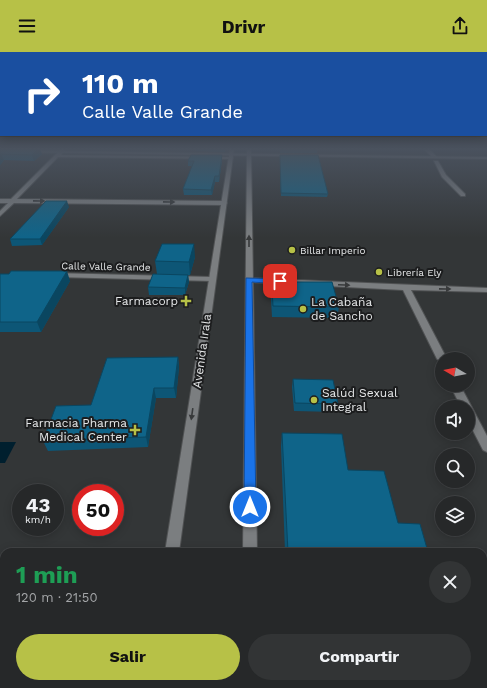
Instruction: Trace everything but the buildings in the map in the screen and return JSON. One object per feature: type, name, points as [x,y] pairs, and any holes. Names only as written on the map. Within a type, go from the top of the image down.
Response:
[{"type":"street","points":[[0,214],[35,179]]},
{"type":"street","name":"Avenida Irala","points":[[173,548],[228,179]]},
{"type":"street","points":[[249,179],[250,548]]},
{"type":"street","points":[[447,179],[463,195]]},
{"type":"street","points":[[0,201],[224,203]]},
{"type":"street","name":"Calle Valle Grande","points":[[47,275],[212,279]]},
{"type":"street","points":[[249,280],[406,288],[487,290]]},
{"type":"street","points":[[406,288],[438,352]]},
{"type":"street","points":[[475,424],[487,447]]},
{"type":"water","points":[[0,442],[16,442],[5,463],[0,463]]},
{"type":"place","name":"Billar Imperio","points":[[292,250]]},
{"type":"place","name":"Librería Ely","points":[[379,272]]},
{"type":"place","name":"Farmacorp","points":[[186,301]]},
{"type":"place","name":"La Cabaña de Sancho","points":[[303,309]]},
{"type":"place","name":"Salúd Sexual Integral","points":[[314,400]]},
{"type":"place","name":"Farmacia Pharma Medical Center","points":[[135,430]]},
{"type":"route","points":[[250,507],[249,280],[280,281]]}]
